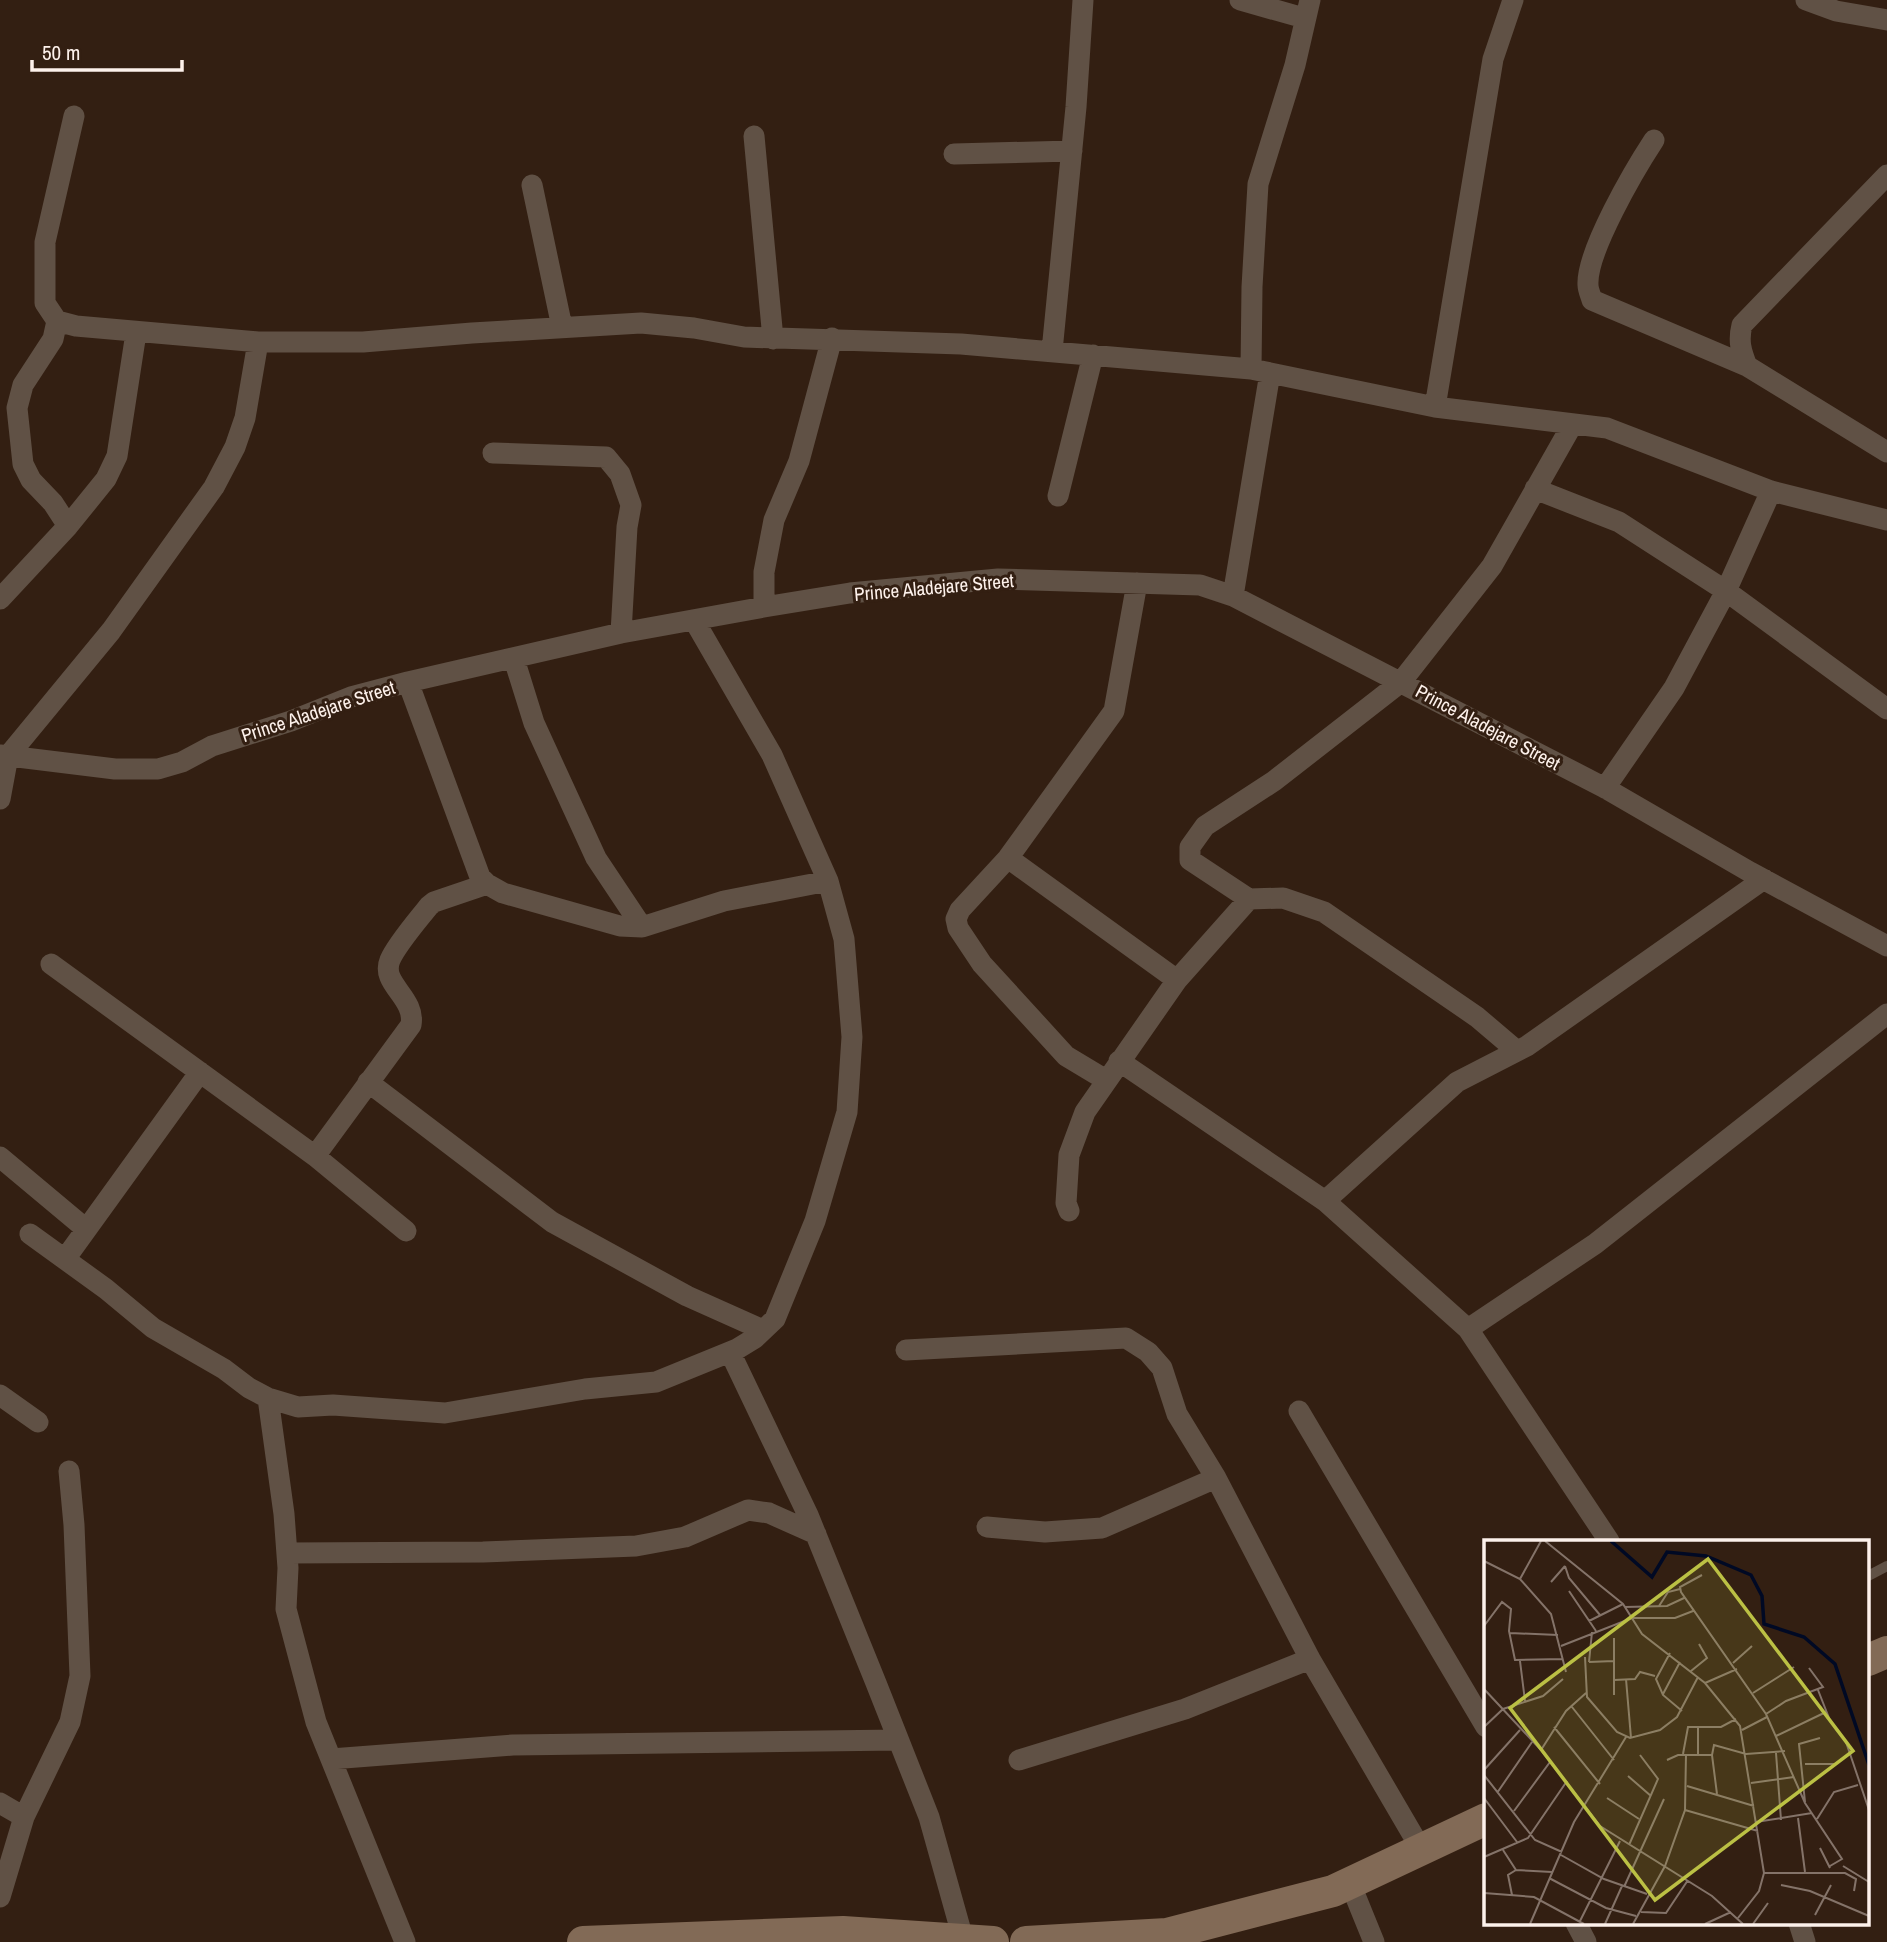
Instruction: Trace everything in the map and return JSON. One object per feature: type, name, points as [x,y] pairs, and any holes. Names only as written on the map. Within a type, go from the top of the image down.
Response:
[{"type":"street","points":[[1052,351],[1072,151],[1083,0]]},
{"type":"street","points":[[1233,596],[1260,371],[1252,287],[1258,184],[1295,65],[1307,9],[1240,0]]},
{"type":"street","points":[[1435,407],[1493,59],[1513,0]]},
{"type":"street","points":[[1806,0],[1836,10],[1887,20]]},
{"type":"street","points":[[74,116],[45,242],[45,303],[57,321],[76,326],[258,342],[363,342],[641,323],[694,328],[744,337],[961,344],[1260,371],[1435,407],[1607,428],[1771,491],[1887,520]]},
{"type":"street","points":[[754,136],[773,339]]},
{"type":"street","points":[[1654,141],[1632,174],[1590,266],[1588,285],[1592,300],[1747,366],[1887,452]]},
{"type":"street","points":[[954,154],[1072,151]]},
{"type":"street","points":[[1747,366],[1740,349],[1739,336],[1742,326],[1887,175]]},
{"type":"street","points":[[533,185],[562,327]]},
{"type":"street","points":[[57,321],[53,339],[23,385],[17,408],[23,464],[31,480],[53,503],[68,526]]},
{"type":"street","points":[[0,599],[68,526],[106,479],[117,456],[136,333]]},
{"type":"street","points":[[764,607],[764,572],[774,520],[799,461],[832,338]]},
{"type":"street","points":[[0,799],[4,756],[111,631],[214,487],[235,447],[246,418],[258,342]]},
{"type":"street","points":[[1058,496],[1093,355]]},
{"type":"street","points":[[1517,1051],[1477,1017],[1324,912],[1283,898],[1250,899],[1190,860],[1189,853],[1194,839],[1205,826],[1274,781],[1401,682],[1492,566],[1572,425]]},
{"type":"street","points":[[493,453],[606,457],[620,474],[631,505],[627,527],[621,634]]},
{"type":"street","points":[[1535,489],[1619,522],[1727,591],[1887,709]]},
{"type":"street","points":[[1605,788],[1674,688],[1727,591],[1771,491]]},
{"type":"street","name":"Prince Aladejare Street","points":[[4,756],[115,769],[158,769],[182,762],[212,746],[291,721],[351,696],[621,634],[850,593],[998,579],[1200,585],[1233,596],[1401,682],[1605,788],[1764,879],[1885,940]]},
{"type":"street","points":[[1107,1080],[1066,1056],[982,964],[958,928],[956,919],[960,910],[1008,858],[1114,711],[1136,583]]},
{"type":"street","points":[[30,1234],[153,1328],[268,1398],[298,1407],[333,1405],[445,1413],[585,1389],[656,1382],[730,1352],[755,1338],[775,1319],[815,1221],[847,1112],[852,1037],[844,939],[828,881],[772,755],[694,620]]},
{"type":"street","points":[[514,659],[534,723],[596,858],[642,927]]},
{"type":"street","points":[[408,682],[480,877],[503,893],[620,926],[642,927],[724,901],[828,881]]},
{"type":"street","points":[[1008,858],[1177,980]]},
{"type":"street","points":[[1325,1201],[1457,1082],[1517,1051],[1764,879]]},
{"type":"street","points":[[316,1156],[411,1024],[412,1009],[390,975],[390,960],[433,902],[487,884]]},
{"type":"street","points":[[1069,1211],[1066,1203],[1069,1155],[1085,1112],[1177,980],[1250,899]]},
{"type":"street","points":[[51,964],[316,1156],[406,1231]]},
{"type":"street","points":[[1468,1328],[1595,1244],[1887,1014]]},
{"type":"street","points":[[1119,1061],[1325,1201],[1468,1328],[1608,1540]]},
{"type":"street","points":[[65,1259],[200,1072]]},
{"type":"street","points":[[368,1082],[552,1222],[687,1296],[762,1330]]},
{"type":"street","points":[[0,1157],[86,1228]]},
{"type":"street","points":[[906,1350],[1126,1338],[1148,1352],[1162,1368],[1177,1414],[1216,1478],[1310,1659],[1421,1849]]},
{"type":"street","points":[[583,1942],[729,1939],[843,1932],[974,1941],[929,1817],[816,1534],[730,1352]]},
{"type":"street","points":[[0,1395],[38,1422]]},
{"type":"street","points":[[268,1398],[284,1514],[287,1553],[286,1609],[316,1722],[405,1942]]},
{"type":"street","points":[[1299,1411],[1484,1724]]},
{"type":"street","points":[[0,1897],[24,1817],[70,1722],[80,1676],[69,1471]]},
{"type":"street","points":[[987,1527],[1045,1532],[1102,1528],[1216,1478]]},
{"type":"street","points":[[287,1553],[483,1552],[636,1546],[685,1537],[748,1510],[769,1513],[816,1534]]},
{"type":"street","points":[[1870,1659],[1887,1652]]},
{"type":"street","points":[[1019,1760],[1185,1709],[1310,1659]]},
{"type":"street","points":[[331,1759],[513,1745],[898,1740]]},
{"type":"street","points":[[0,1803],[24,1817]]},
{"type":"street","points":[[1026,1942],[1167,1934],[1333,1891],[1484,1820]]},
{"type":"street","points":[[1350,1883],[1374,1942]]},
{"type":"street","points":[[1577,1924],[1586,1942]]},
{"type":"street","points":[[1799,1924],[1805,1942]]},
{"type":"lane","points":[[1870,1575],[1887,1566]]}]
